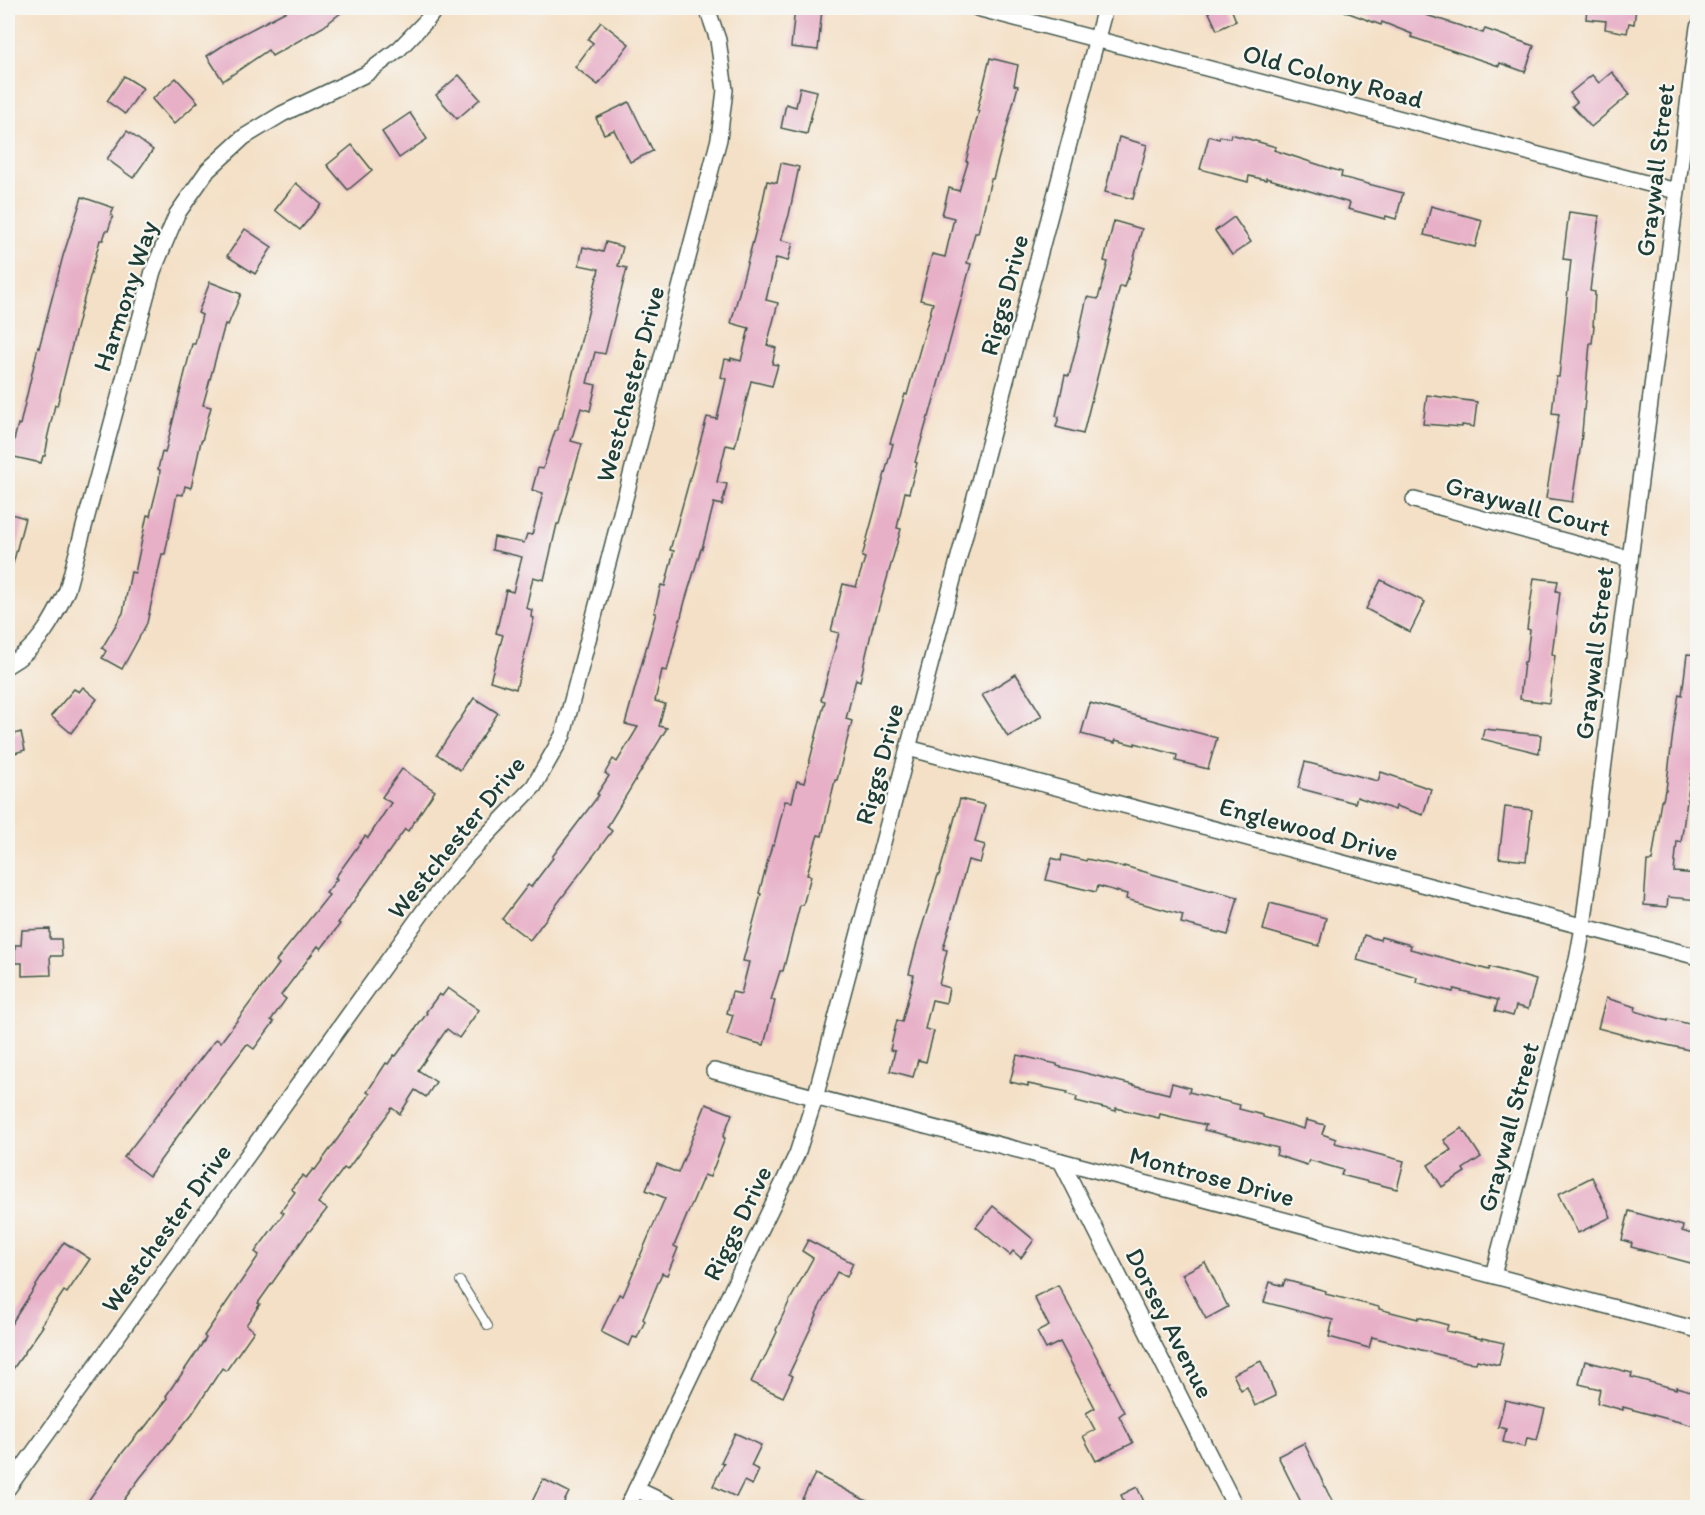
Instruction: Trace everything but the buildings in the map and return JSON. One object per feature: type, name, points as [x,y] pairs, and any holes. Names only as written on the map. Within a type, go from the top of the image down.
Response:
[{"type":"street","name":"Harmony Way","points":[[8,665],[33,645],[53,620],[67,590],[153,271],[177,214],[208,170],[244,137],[282,114],[366,74],[399,49],[436,8]]},
{"type":"street","name":"Westchester Drive","points":[[8,1488],[425,909],[467,856],[534,786],[563,735],[719,139],[725,90],[718,40],[707,8]]},
{"type":"street","name":"Old Colony Road","points":[[977,8],[1676,191]]},
{"type":"street","name":"Riggs Drive","points":[[627,1508],[796,1154],[815,1098],[1105,8]]},
{"type":"street","name":"Graywall Street","points":[[1492,1275],[1577,960],[1583,927],[1698,27]]},
{"type":"street","name":"Graywall Court","points":[[1414,500],[1630,559]]},
{"type":"street","name":"Englewood Drive","points":[[908,748],[1693,956]]},
{"type":"street","name":"Montrose Drive","points":[[714,1071],[1698,1330]]},
{"type":"street","name":"Dorsey Avenue","points":[[1061,1161],[1236,1508]]},
{"type":"street","points":[[636,1489],[676,1508]]},
{"type":"lane","points":[[460,1281],[488,1326]]}]
